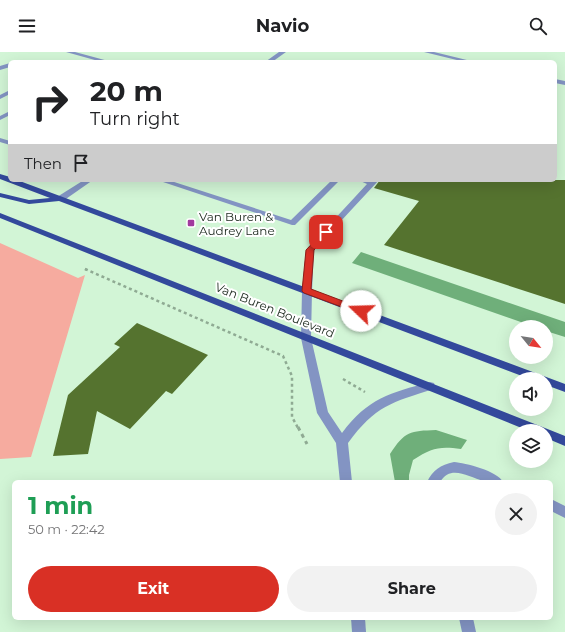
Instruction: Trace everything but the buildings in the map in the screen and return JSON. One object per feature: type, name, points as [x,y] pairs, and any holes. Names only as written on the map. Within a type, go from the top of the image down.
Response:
[{"type":"main road","points":[[16,182],[522,372]]},
{"type":"main road","points":[[0,195],[30,202],[60,199]]},
{"type":"main road","name":"Van Buren Boulevard","points":[[0,215],[524,424]]},
{"type":"main road","points":[[553,384],[565,388]]},
{"type":"main road","points":[[553,436],[565,441]]},
{"type":"street","points":[[69,52],[101,60]]},
{"type":"street","points":[[271,60],[283,52]]},
{"type":"street","points":[[427,52],[463,60]]},
{"type":"street","points":[[78,60],[86,56]]},
{"type":"street","points":[[60,199],[86,182]]},
{"type":"street","points":[[167,182],[292,223],[334,182]]},
{"type":"street","points":[[346,480],[342,442],[323,414],[306,338],[310,250],[372,182]]},
{"type":"street","points":[[342,442],[358,421],[370,410],[385,401],[430,386]]},
{"type":"street","points":[[434,480],[437,474],[445,468],[456,467],[474,472],[492,480]]},
{"type":"street","points":[[553,507],[565,512]]},
{"type":"street","points":[[358,620],[359,632]]},
{"type":"street","points":[[466,620],[469,632]]},
{"type":"path","points":[[80,267],[283,356],[292,376],[292,417],[307,444]]},
{"type":"path","points":[[343,379],[368,393]]},
{"type":"shaded area","points":[[0,243],[78,278],[85,275],[31,457],[0,459]]},
{"type":"shaded area","points":[[361,252],[565,322],[565,337],[553,333],[553,320],[515,320],[352,263]]},
{"type":"shaded area","points":[[436,430],[467,440],[461,449],[441,448],[431,450],[420,456],[413,460],[409,480],[395,480],[390,454],[395,446],[404,437],[420,431]]},
{"type":"place","name":"Van Buren & Audrey Lane","points":[[191,223]]},
{"type":"route","points":[[326,232],[310,250],[307,291],[361,311]]}]
